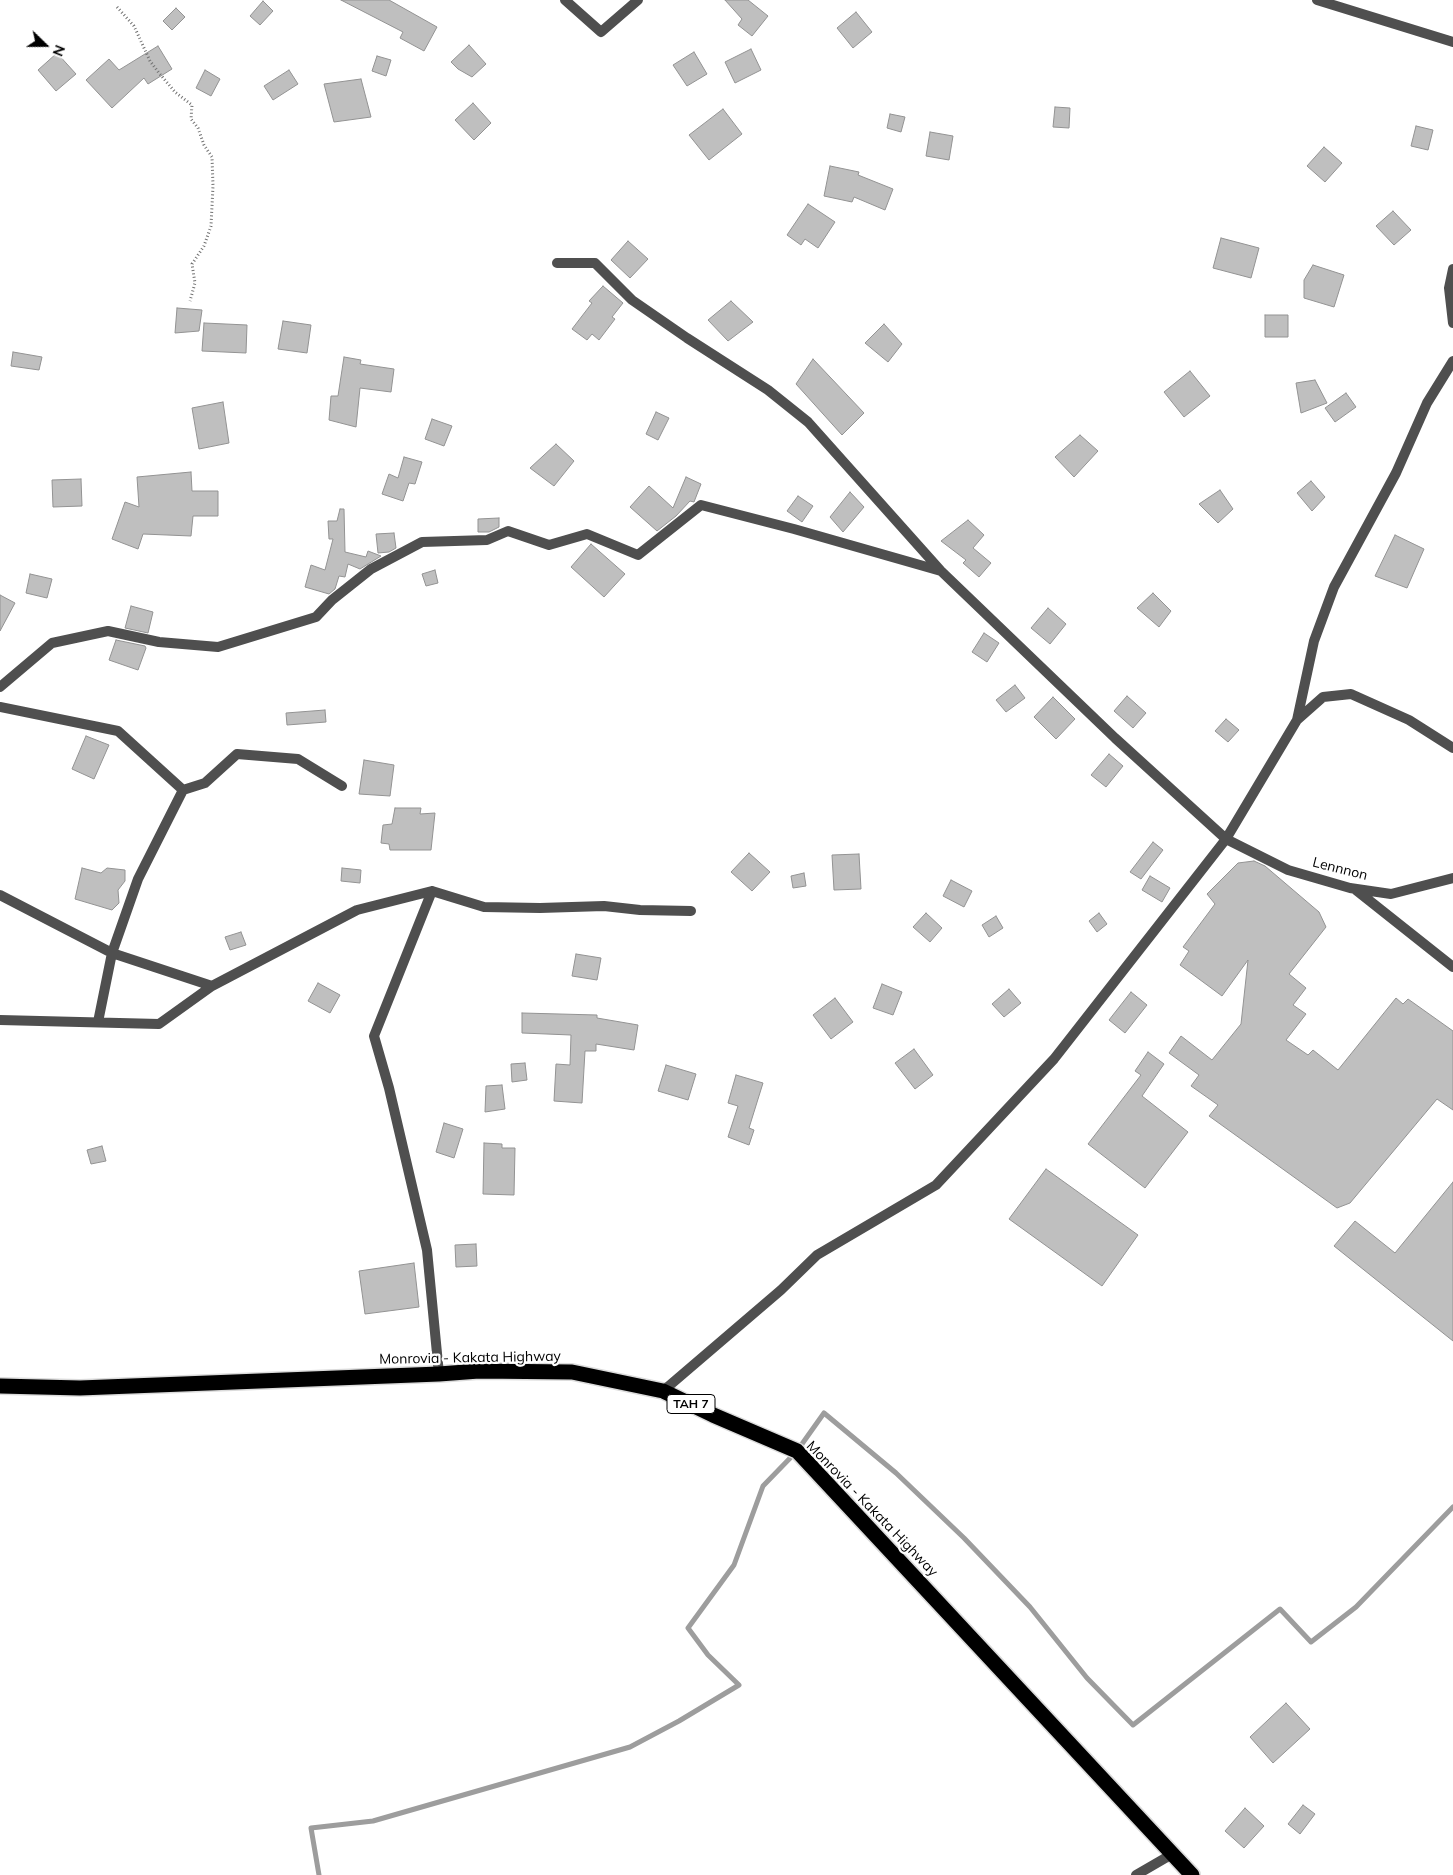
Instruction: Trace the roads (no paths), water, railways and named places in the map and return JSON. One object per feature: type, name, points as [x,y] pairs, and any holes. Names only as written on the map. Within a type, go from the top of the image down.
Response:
[{"type":"highway","name":"Monrovia - Kakata Highway","points":[[0,1386],[80,1388],[479,1371],[572,1372],[663,1391],[797,1451],[1174,1853],[1192,1875]]},
{"type":"street","points":[[565,0],[601,32],[638,0]]},
{"type":"street","points":[[1317,0],[1453,42]]},
{"type":"street","name":"Lennnon","points":[[557,263],[595,263],[632,300],[768,390],[808,422],[941,571],[1115,738],[1226,839],[1288,870],[1355,889],[1391,894],[1453,878]]},
{"type":"street","points":[[1453,269],[1449,288],[1453,323]]},
{"type":"street","points":[[1297,720],[1314,641],[1334,587],[1396,473],[1427,402],[1453,361]]},
{"type":"street","points":[[0,687],[52,643],[108,631],[159,642],[218,647],[316,617],[332,600],[371,569],[422,542],[487,540],[508,531],[549,545],[587,534],[638,555],[700,505],[794,529],[941,571]]},
{"type":"street","points":[[663,1391],[780,1290],[817,1255],[936,1185],[1054,1059],[1226,839],[1297,720],[1323,697],[1351,694],[1409,720],[1453,748]]},
{"type":"street","points":[[0,707],[118,731],[183,790]]},
{"type":"street","points":[[98,1022],[112,953],[138,879],[183,790],[205,783],[237,754],[298,759],[342,786]]},
{"type":"street","points":[[1355,889],[1453,967]]},
{"type":"street","points":[[432,890],[374,1036],[389,1088],[428,1250],[439,1374]]},
{"type":"street","points":[[0,1020],[159,1024],[212,986],[357,910],[432,890],[484,907],[604,906],[640,910],[691,910]]},
{"type":"street","points":[[0,895],[112,953],[212,986]]},
{"type":"street","points":[[1136,1875],[1174,1853]]},
{"type":"waterway","points":[[319,1875],[311,1828],[373,1821],[630,1747],[679,1721],[739,1685],[708,1655],[688,1628],[734,1565],[763,1486],[797,1451],[824,1413],[896,1473],[964,1538],[1030,1607],[1087,1678],[1133,1725],[1280,1609],[1311,1642],[1356,1607],[1453,1507]]}]
